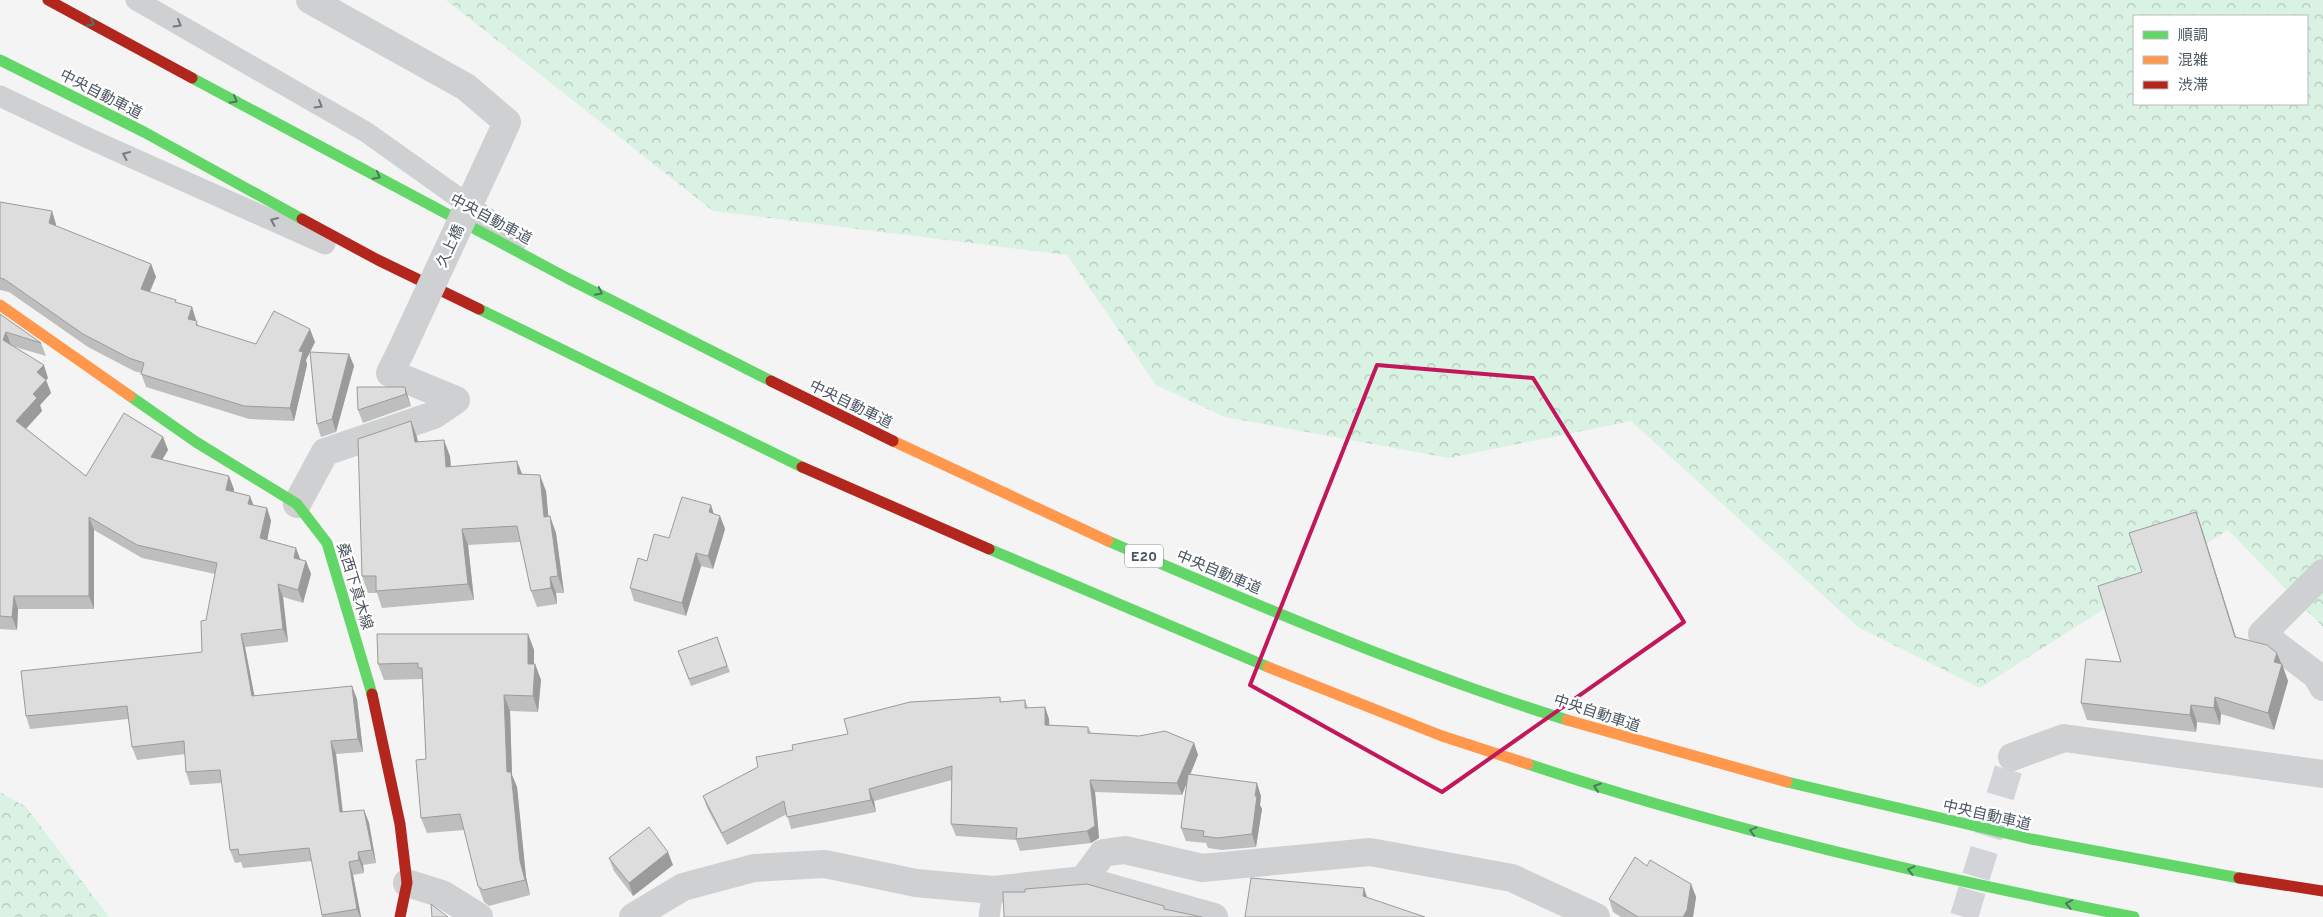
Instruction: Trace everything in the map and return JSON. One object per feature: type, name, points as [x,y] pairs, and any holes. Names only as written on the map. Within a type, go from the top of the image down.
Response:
[{"type":"main road","name":"中央自動車道","points":[[48,0],[569,277],[860,426],[1080,528],[1275,612],[1462,685],[1645,745],[1844,797],[2002,835],[2172,868],[2323,891]]},
{"type":"main road","name":"中央自動車道","points":[[0,60],[144,132],[378,260],[807,469],[1049,576],[1236,655],[1442,736],[1633,798],[1814,847],[1983,887],[2134,917]]},
{"type":"main road","name":"桑西下真木線","points":[[0,305],[196,442],[297,504],[327,543],[373,699],[400,824],[407,883],[400,917]]},
{"type":"street","name":"久上橋","points":[[297,504],[325,452],[434,415],[456,400],[390,373],[508,122],[466,87],[310,0]]},
{"type":"street","points":[[2323,573],[2262,634],[2316,675],[2323,687]]},
{"type":"street","points":[[2012,757],[2064,738],[2323,774]]},
{"type":"street","points":[[1083,880],[1104,854],[1125,850],[1202,868],[1370,852],[1512,878],[1596,917]]},
{"type":"street","points":[[636,917],[683,887],[754,868],[825,864],[916,883],[993,890],[1083,880],[1202,915]]},
{"type":"street","points":[[407,883],[442,894],[480,917]]},
{"type":"lane","points":[[136,0],[366,132],[569,277]]},
{"type":"lane","points":[[0,96],[90,139],[558,348]]},
{"type":"lane","points":[[989,917],[993,890]]},
{"type":"highlighted area","points":[[1377,365],[1533,378],[1684,622],[1442,792],[1250,685]]},
{"type":"green space","points":[[446,0],[2323,0],[2323,627],[2228,530],[1980,688],[1858,627],[1631,421],[1449,458],[1225,417],[1156,385],[1067,255],[713,211]]},
{"type":"green space","points":[[0,792],[26,807],[109,917],[0,917]]},
{"type":"building","points":[[0,202],[52,211],[49,223],[151,264],[141,289],[192,307],[188,319],[197,321],[196,325],[256,344],[274,311],[310,329],[299,351],[303,352],[290,408],[244,406],[141,374],[144,363],[129,358],[83,334],[0,278]]},
{"type":"building","points":[[0,314],[41,343],[6,332],[3,340],[44,365],[37,372],[46,380],[33,394],[37,398],[16,421],[86,476],[124,413],[163,437],[151,457],[229,476],[226,490],[250,496],[248,504],[267,508],[260,538],[296,548],[294,558],[306,561],[298,590],[278,584],[283,629],[241,634],[252,696],[352,686],[358,739],[331,741],[340,812],[364,810],[372,850],[358,852],[359,860],[349,862],[357,909],[322,915],[309,848],[239,855],[238,849],[230,850],[220,770],[186,772],[184,741],[132,747],[127,706],[26,716],[21,671],[202,652],[201,621],[206,620],[217,563],[137,545],[89,517],[89,596],[14,596],[12,617],[0,616]]},
{"type":"building","points":[[310,352],[349,354],[332,419],[317,424]]},
{"type":"building","points":[[357,387],[405,387],[406,394],[358,410]]},
{"type":"building","points":[[411,421],[415,442],[444,440],[446,467],[517,461],[518,474],[540,475],[544,517],[550,516],[558,576],[550,577],[551,588],[531,591],[517,526],[462,529],[468,584],[376,591],[376,576],[362,576],[358,439]]},
{"type":"building","points":[[682,497],[711,505],[709,512],[720,516],[708,556],[696,553],[682,603],[630,588],[638,558],[647,561],[654,534],[669,538]]},
{"type":"building","points":[[2196,512],[2235,637],[2267,645],[2277,653],[2274,662],[2282,664],[2268,713],[2215,697],[2214,708],[2191,705],[2190,715],[2081,703],[2086,659],[2121,662],[2098,586],[2142,572],[2129,533]]},
{"type":"building","points":[[377,634],[528,634],[528,664],[535,664],[533,696],[504,695],[507,772],[511,772],[520,861],[525,880],[483,890],[478,886],[460,814],[421,818],[416,760],[426,759],[422,668],[418,668],[418,663],[378,664]]},
{"type":"building","points":[[717,637],[727,666],[689,679],[678,651]]},
{"type":"building","points":[[1000,697],[1000,702],[1025,700],[1025,708],[1045,707],[1045,725],[1088,727],[1088,733],[1139,736],[1165,731],[1194,743],[1177,783],[1090,780],[1095,826],[1087,831],[1016,839],[1017,828],[951,824],[952,766],[869,789],[871,800],[787,817],[784,801],[722,833],[703,796],[758,767],[756,757],[793,750],[792,745],[848,734],[844,719],[910,702]]},
{"type":"building","points":[[1188,774],[1257,783],[1252,834],[1217,838],[1203,836],[1204,831],[1181,828]]},
{"type":"building","points":[[649,827],[668,852],[629,883],[609,858]]},
{"type":"building","points":[[1635,857],[1647,866],[1650,860],[1691,884],[1687,910],[1683,917],[1638,917],[1609,899]]},
{"type":"building","points":[[1251,878],[1364,888],[1363,896],[1425,917],[1245,917]]},
{"type":"building","points":[[1087,884],[1164,906],[1164,909],[1202,917],[1004,917],[1003,892],[1025,892],[1025,889]]},
{"type":"building","points":[[431,904],[448,917],[432,917]]},
{"type":"tunnel","points":[[1964,917],[2012,757]]},
{"type":"traffic: fast","points":[[0,60],[144,132],[302,219]]},
{"type":"traffic: fast","points":[[192,78],[567,278],[771,381]]},
{"type":"traffic: fast","points":[[479,309],[802,467]]},
{"type":"traffic: fast","points":[[130,396],[196,442],[297,504],[327,543],[372,694]]},
{"type":"traffic: fast","points":[[1108,541],[1393,659],[1508,701],[1567,720]]},
{"type":"traffic: fast","points":[[989,549],[1268,667]]},
{"type":"traffic: fast","points":[[1528,764],[1677,810],[1828,850],[2134,917]]},
{"type":"traffic: fast","points":[[1787,782],[2031,839],[2239,878]]},
{"type":"traffic: slow","points":[[0,305],[130,396]]},
{"type":"traffic: slow","points":[[893,441],[1108,541]]},
{"type":"traffic: slow","points":[[1268,667],[1442,736],[1528,764]]},
{"type":"traffic: slow","points":[[1567,720],[1787,782]]},
{"type":"traffic: jam","points":[[48,0],[192,78]]},
{"type":"traffic: jam","points":[[302,219],[378,260],[479,309]]},
{"type":"traffic: jam","points":[[771,381],[893,441]]},
{"type":"traffic: jam","points":[[802,467],[989,549]]},
{"type":"traffic: jam","points":[[372,694],[400,824],[407,883],[400,917]]},
{"type":"traffic: jam","points":[[2239,878],[2323,891]]}]
